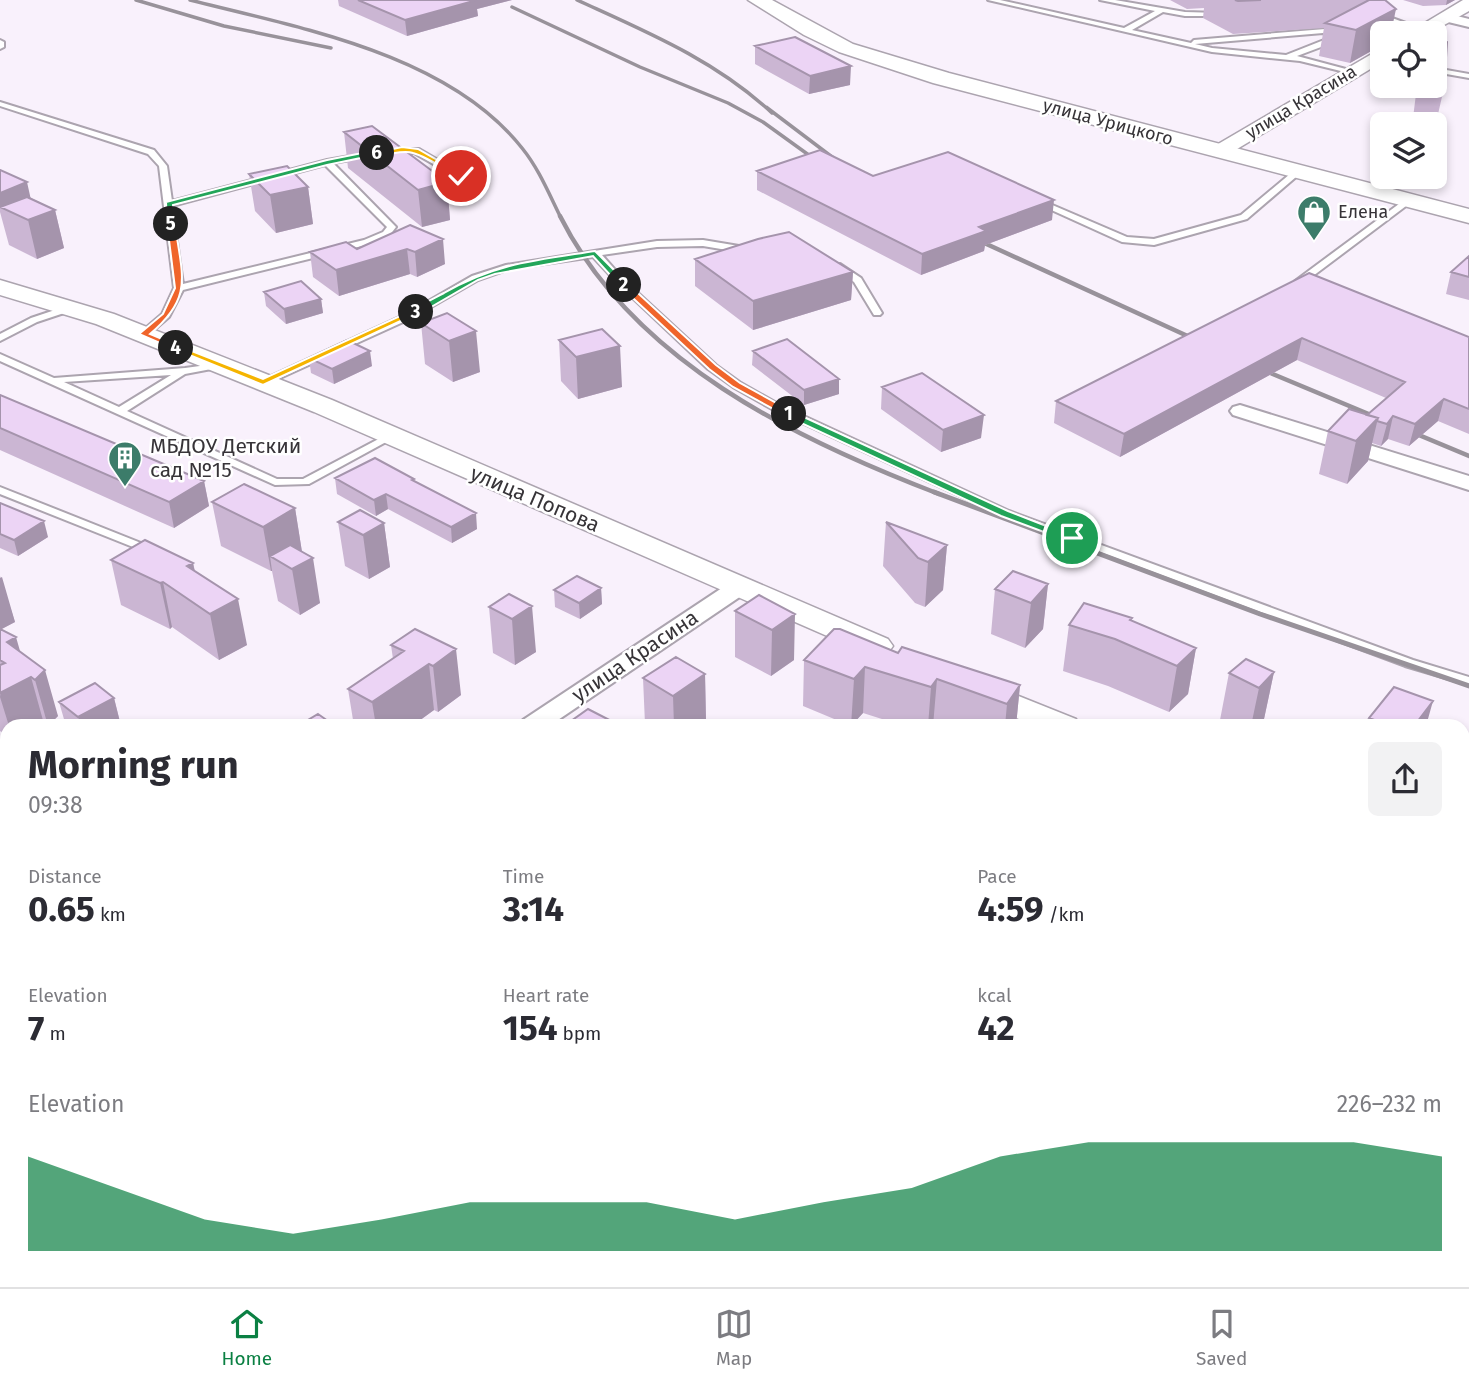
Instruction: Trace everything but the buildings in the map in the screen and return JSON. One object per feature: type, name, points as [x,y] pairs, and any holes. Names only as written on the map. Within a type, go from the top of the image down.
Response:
[{"type":"main road","name":"улица Урицкого","points":[[758,0],[811,31],[858,52],[941,78],[1469,216]]},
{"type":"street","points":[[1439,21],[1469,4]]},
{"type":"street","points":[[1445,18],[1469,23]]},
{"type":"street","name":"улица Красина","points":[[1220,151],[1370,63]]},
{"type":"street","name":"улица Попова","points":[[0,286],[73,307],[263,382],[902,656]]},
{"type":"street","points":[[1240,411],[1469,483]]},
{"type":"street","name":"улица Красина","points":[[542,719],[739,587]]},
{"type":"street","points":[[952,678],[1048,719]]},
{"type":"lane","points":[[991,0],[1180,43],[1227,52],[1318,62],[1353,72]]},
{"type":"lane","points":[[1103,0],[1160,11],[1220,14]]},
{"type":"lane","points":[[1366,10],[1392,21]]},
{"type":"lane","points":[[1124,31],[1160,11]]},
{"type":"lane","points":[[1180,43],[1325,31],[1334,39],[1286,58]]},
{"type":"lane","points":[[1447,72],[1469,76]]},
{"type":"lane","points":[[0,104],[151,152],[163,166],[179,288],[166,315],[144,334]]},
{"type":"lane","points":[[383,152],[402,149],[416,151],[461,176]]},
{"type":"lane","points":[[169,204],[327,162],[371,154]]},
{"type":"lane","points":[[179,288],[367,242],[386,234],[392,227],[327,162]]},
{"type":"lane","points":[[1027,197],[1125,240],[1154,242],[1244,217],[1299,171]]},
{"type":"lane","points":[[1289,290],[1409,200]]},
{"type":"lane","points":[[263,382],[409,316],[475,278],[509,267],[677,243],[703,243],[757,252]]},
{"type":"lane","points":[[595,253],[622,283],[712,367],[776,407],[1004,513],[1396,658],[1469,681]]},
{"type":"lane","points":[[830,259],[858,280],[877,313]]},
{"type":"lane","points":[[0,338],[34,320],[73,307]]},
{"type":"lane","points":[[0,356],[275,482],[305,482],[392,436]]},
{"type":"lane","points":[[52,381],[185,371],[219,365]]},
{"type":"lane","points":[[121,410],[185,371]]},
{"type":"lane","points":[[0,489],[137,545]]},
{"type":"railway","points":[[136,0],[224,26],[331,48]]},
{"type":"railway","points":[[190,0],[324,34],[369,49],[413,67],[454,89],[491,116],[522,148],[539,173],[560,216]]},
{"type":"railway","points":[[577,0],[704,62],[772,113]]},
{"type":"railway","points":[[512,7],[640,67],[728,103],[763,122],[824,166]]},
{"type":"railway","points":[[766,107],[844,166]]},
{"type":"railway","points":[[560,216],[591,267],[630,313],[674,353],[723,389],[775,420],[829,448],[934,492]]},
{"type":"railway","points":[[969,236],[1205,344]]},
{"type":"railway","points":[[1256,367],[1469,456]]},
{"type":"railway","points":[[934,492],[1260,614],[1469,686]]},
{"type":"railway","points":[[934,492],[939,494]]},
{"type":"place","name":"Елена","points":[[1314,242]]},
{"type":"place","name":"МБДОУ Детский сад №15","points":[[125,488]]},
{"type":"route","points":[[461,176],[416,151],[402,149],[327,162],[169,204],[179,288],[166,315],[144,334],[263,382],[409,316],[475,278],[509,267],[595,253],[622,283],[712,367],[737,385],[776,407],[1004,513],[1072,538]]}]
